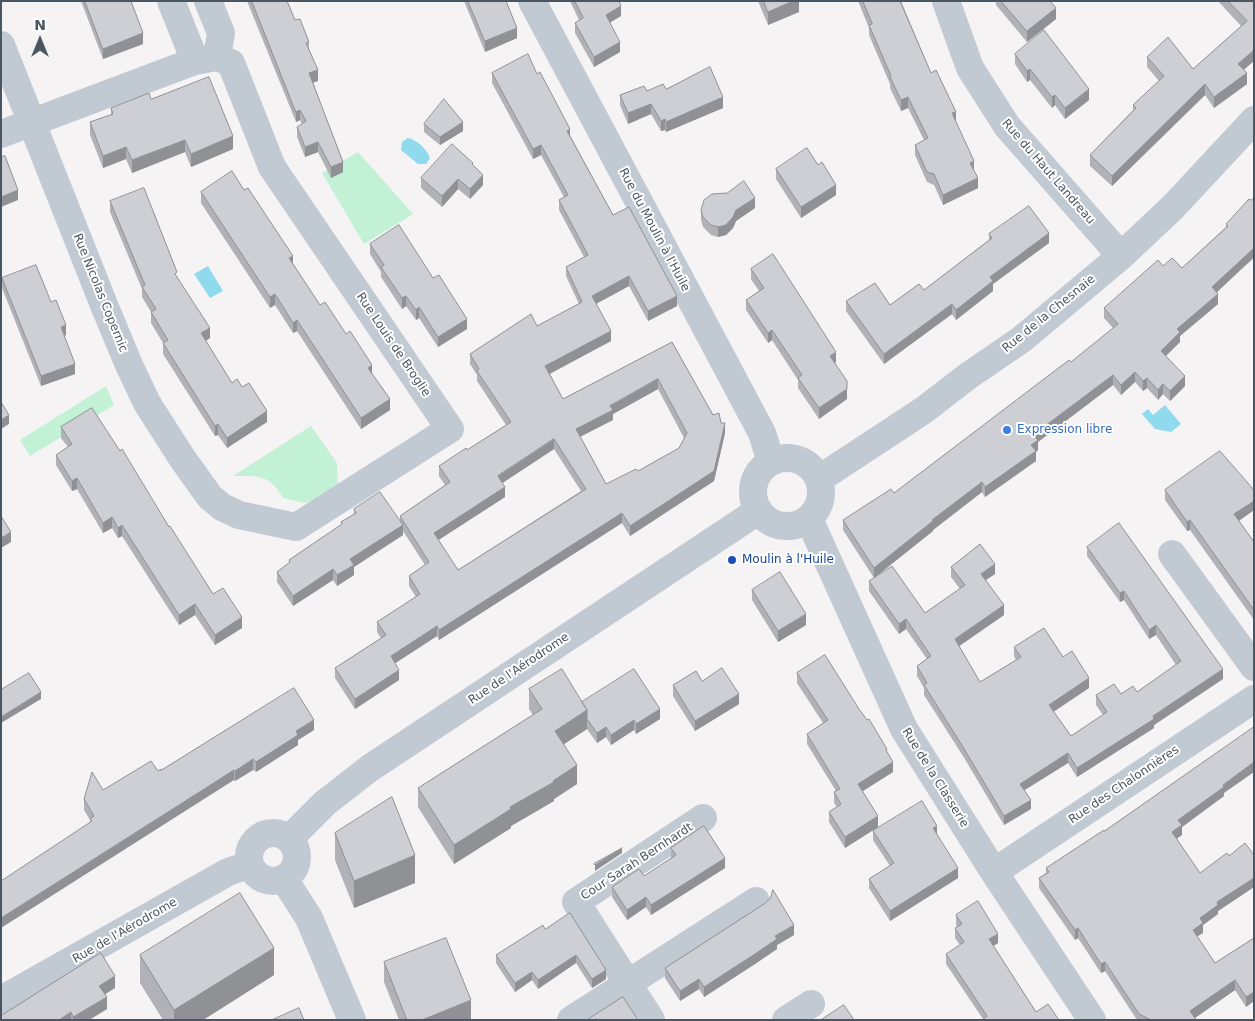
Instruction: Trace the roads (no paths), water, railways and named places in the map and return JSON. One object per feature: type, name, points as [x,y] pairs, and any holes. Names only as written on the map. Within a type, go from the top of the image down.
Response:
[{"type":"street","points":[[172,1],[206,59]]},
{"type":"street","points":[[1,134],[206,59],[221,33],[208,1]]},
{"type":"street","name":"Rue du Moulin à l'Huile","points":[[532,1],[762,433],[771,462]]},
{"type":"street","name":"Rue du Haut Landreau","points":[[946,1],[970,68],[1007,126],[1121,256]]},
{"type":"street","name":"Rue Nicolas Copernic","points":[[1,45],[104,305],[129,365],[148,403],[182,458],[210,498],[222,507],[239,515]]},
{"type":"street","name":"Rue Louis de Broglie","points":[[206,59],[231,63],[272,167],[450,430],[296,526],[239,515]]},
{"type":"street","name":"Rue de la Chesnaie","points":[[819,479],[924,410],[968,376],[1022,339],[1121,256],[1173,207],[1254,120]]},
{"type":"street","points":[[781,458],[792,458],[803,462],[812,469],[819,479],[821,489],[820,500],[816,511],[809,519],[798,525],[776,525],[758,511],[754,500],[753,489],[755,479],[762,469],[771,462],[781,458]]},
{"type":"street","name":"Rue de l'Aérodrome","points":[[289,839],[325,804],[370,768],[758,511]]},
{"type":"street","name":"Rue de la Classerie","points":[[809,519],[904,729],[994,872],[1092,1020]]},
{"type":"street","points":[[1172,554],[1254,667]]},
{"type":"street","name":"Rue des Chalonnières","points":[[994,872],[1254,699]]},
{"type":"street","name":"Cour Sarah Bernhardt","points":[[651,1020],[576,902],[703,818]]},
{"type":"street","points":[[273,833],[282,834],[289,839],[294,845],[297,860],[295,868],[284,879],[270,882],[257,876],[250,865],[248,856],[256,839],[273,833]]},
{"type":"street","name":"Rue de l'Aérodrome","points":[[1,1000],[228,872],[250,865]]},
{"type":"street","points":[[284,879],[309,918],[352,1020]]},
{"type":"street","points":[[571,1020],[756,900]]},
{"type":"street","points":[[786,1020],[811,1004]]},
{"type":"water","points":[[408,138],[418,143],[427,152],[430,158],[426,164],[418,164],[401,150],[402,142]]},
{"type":"water","points":[[208,266],[223,291],[210,298],[194,274]]},
{"type":"water","points":[[1165,405],[1181,424],[1171,432],[1155,429],[1142,414],[1148,409],[1153,415]]},
{"type":"place","name":"Expression libre","points":[[1007,430]]},
{"type":"place","name":"Moulin à l'Huile","points":[[732,560]]}]
